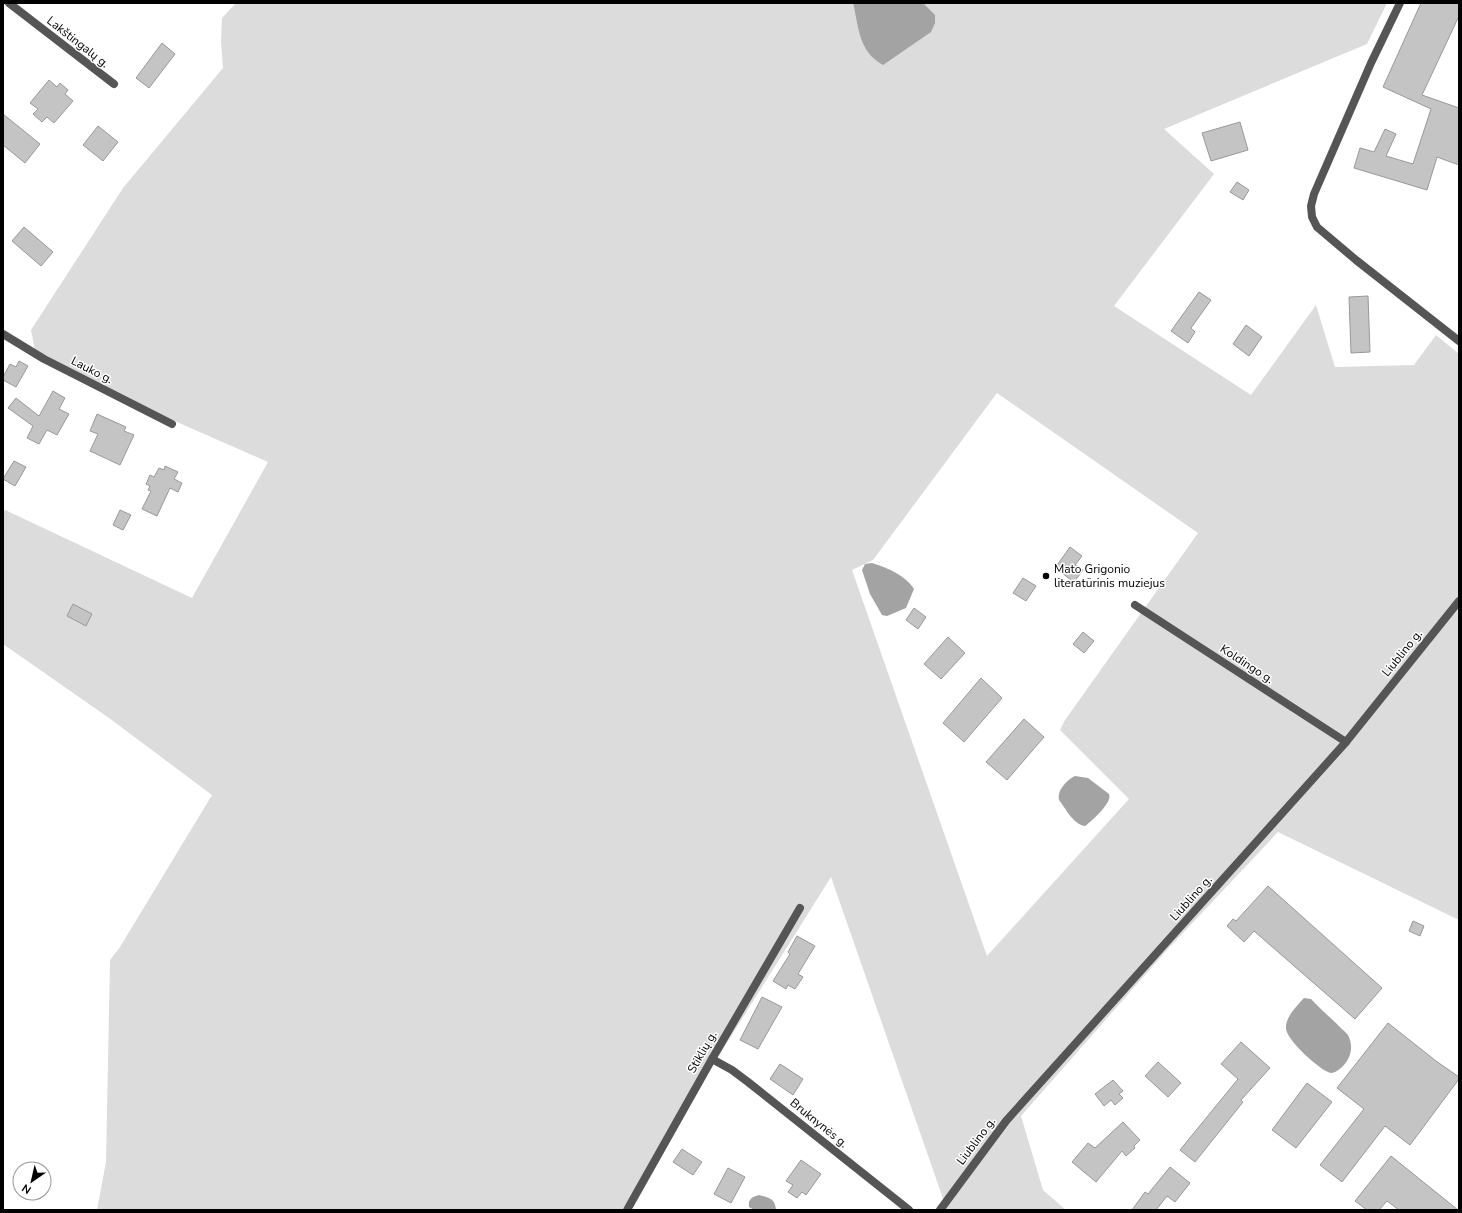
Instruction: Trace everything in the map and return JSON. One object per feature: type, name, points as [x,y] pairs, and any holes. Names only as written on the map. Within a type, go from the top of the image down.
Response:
[{"type":"street","name":"Lakštingalų g.","points":[[9,3],[114,84]]},
{"type":"street","points":[[1400,3],[1371,63],[1314,194],[1311,206],[1312,217],[1317,227],[1356,260],[1459,341]]},
{"type":"street","name":"Lauko g.","points":[[3,334],[44,359],[172,424]]},
{"type":"street","name":"Liublino g.","points":[[940,1210],[1006,1122],[1346,742],[1459,601]]},
{"type":"street","name":"Koldingo g.","points":[[1135,605],[1346,742]]},
{"type":"street","name":"Stiklių g.","points":[[627,1210],[712,1059],[800,908]]},
{"type":"street","name":"Bruknynės g.","points":[[712,1059],[732,1070],[748,1082],[909,1210]]},
{"type":"shaded area","points":[[236,3],[1387,3],[1367,44],[1164,129],[1214,174],[1114,306],[1251,395],[1316,305],[1335,367],[1414,365],[1436,335],[1459,354],[1459,920],[1278,832],[1167,950],[1021,1116],[1043,1190],[1066,1210],[947,1210],[831,877],[622,1210],[97,1210],[106,1162],[110,960],[120,947],[212,795],[109,718],[3,644],[3,509],[192,598],[268,462],[170,419],[35,351],[31,330],[123,188],[223,68],[221,42],[222,18]],"holes":[[[997,393],[1198,533],[1065,720],[1060,730],[1129,799],[987,956],[852,570],[873,560]]]},
{"type":"shaded area","points":[[853,3],[923,3],[935,15],[935,23],[931,32],[883,65],[869,53],[864,46]]},
{"type":"shaded area","points":[[872,563],[884,567],[901,576],[914,589],[906,608],[887,616],[882,615],[870,594],[862,570],[865,564]]},
{"type":"shaded area","points":[[1075,776],[1088,778],[1109,794],[1108,802],[1105,806],[1097,816],[1085,826],[1073,819],[1059,800],[1063,786]]},
{"type":"shaded area","points":[[1304,998],[1311,999],[1348,1035],[1350,1039],[1351,1048],[1349,1057],[1341,1068],[1334,1072],[1331,1073],[1319,1067],[1298,1047],[1288,1034],[1286,1029],[1287,1020]]},
{"type":"shaded area","points":[[759,1195],[773,1201],[776,1210],[754,1210],[749,1207],[749,1202],[751,1199]]},
{"type":"building","points":[[1421,3],[1459,3],[1459,16],[1422,95],[1459,108],[1459,165],[1437,157],[1427,190],[1354,168],[1360,148],[1374,152],[1385,129],[1396,134],[1386,156],[1413,164],[1431,109],[1383,87]]},
{"type":"building","points":[[162,43],[175,54],[149,88],[136,78]]},
{"type":"building","points":[[49,80],[57,87],[60,83],[68,90],[65,94],[73,101],[54,123],[47,117],[42,122],[33,114],[38,109],[30,103]]},
{"type":"building","points":[[3,114],[40,144],[25,163],[3,145]]},
{"type":"building","points":[[1240,122],[1248,150],[1211,161],[1202,133]]},
{"type":"building","points":[[98,126],[118,142],[103,161],[83,145]]},
{"type":"building","points":[[1237,182],[1249,190],[1243,200],[1230,192]]},
{"type":"building","points":[[24,227],[53,252],[41,266],[12,241]]},
{"type":"building","points":[[1199,292],[1211,300],[1191,328],[1195,332],[1188,343],[1171,331]]},
{"type":"building","points":[[1368,296],[1370,352],[1351,353],[1349,297]]},
{"type":"building","points":[[1246,325],[1262,337],[1249,356],[1233,344]]},
{"type":"building","points":[[19,361],[28,366],[16,387],[3,380],[3,377],[10,364],[16,367]]},
{"type":"building","points":[[53,391],[65,398],[59,409],[69,414],[57,435],[47,430],[39,444],[27,438],[33,426],[8,408],[16,398],[39,416]]},
{"type":"building","points":[[97,414],[126,427],[124,431],[134,435],[120,465],[90,451],[98,434],[90,431]]},
{"type":"building","points":[[14,461],[26,467],[15,486],[3,479]]},
{"type":"building","points":[[165,466],[178,472],[174,479],[182,483],[178,492],[170,488],[157,516],[142,509],[151,491],[148,490],[150,486],[146,484],[150,475],[154,477],[159,468],[164,470]]},
{"type":"building","points":[[120,510],[131,515],[123,530],[113,525]]},
{"type":"building","points":[[1070,547],[1082,556],[1075,565],[1083,570],[1074,582],[1055,568]]},
{"type":"building","points":[[1023,578],[1036,586],[1026,601],[1013,593]]},
{"type":"building","points":[[73,604],[92,614],[86,626],[67,616]]},
{"type":"building","points":[[914,608],[926,617],[918,629],[906,620]]},
{"type":"building","points":[[1083,632],[1094,641],[1084,653],[1073,644]]},
{"type":"building","points":[[948,637],[965,653],[941,679],[924,664]]},
{"type":"building","points":[[981,678],[1002,698],[964,742],[943,723]]},
{"type":"building","points":[[1024,719],[1044,737],[1007,780],[986,762]]},
{"type":"building","points":[[1268,886],[1382,988],[1355,1019],[1254,931],[1244,942],[1227,926],[1233,919],[1236,921]]},
{"type":"building","points":[[1413,921],[1424,926],[1420,936],[1409,931]]},
{"type":"building","points":[[797,936],[815,946],[798,974],[803,977],[795,989],[788,985],[786,989],[773,981],[790,954],[788,952]]},
{"type":"building","points":[[762,997],[782,1007],[758,1049],[740,1040]]},
{"type":"building","points":[[1388,1023],[1459,1077],[1459,1079],[1410,1145],[1385,1126],[1342,1182],[1320,1165],[1364,1109],[1337,1088]]},
{"type":"building","points":[[1241,1042],[1270,1068],[1241,1100],[1243,1102],[1195,1162],[1180,1150],[1238,1079],[1221,1064]]},
{"type":"building","points":[[1158,1062],[1181,1083],[1168,1097],[1145,1076]]},
{"type":"building","points":[[780,1064],[803,1079],[793,1095],[770,1079]]},
{"type":"building","points":[[1113,1080],[1123,1091],[1119,1094],[1123,1098],[1115,1105],[1111,1100],[1104,1106],[1095,1094]]},
{"type":"building","points":[[1307,1083],[1332,1102],[1296,1148],[1272,1130]]},
{"type":"building","points":[[1123,1122],[1140,1140],[1134,1146],[1135,1148],[1126,1156],[1122,1151],[1096,1182],[1072,1162],[1088,1143],[1095,1148]]},
{"type":"building","points":[[682,1149],[702,1162],[693,1175],[673,1162]]},
{"type":"building","points":[[1391,1156],[1458,1210],[1399,1210],[1387,1201],[1379,1210],[1367,1210],[1355,1201]]},
{"type":"building","points":[[801,1160],[821,1174],[806,1195],[802,1192],[797,1198],[788,1192],[793,1185],[786,1181]]},
{"type":"building","points":[[1170,1167],[1190,1183],[1175,1202],[1167,1196],[1156,1210],[1132,1210],[1145,1192],[1148,1194]]},
{"type":"building","points":[[728,1168],[745,1177],[731,1203],[714,1194]]},
{"type":"place","name":"Mato Grigonio literatūrinis muziejus","points":[[1046,576]]}]
